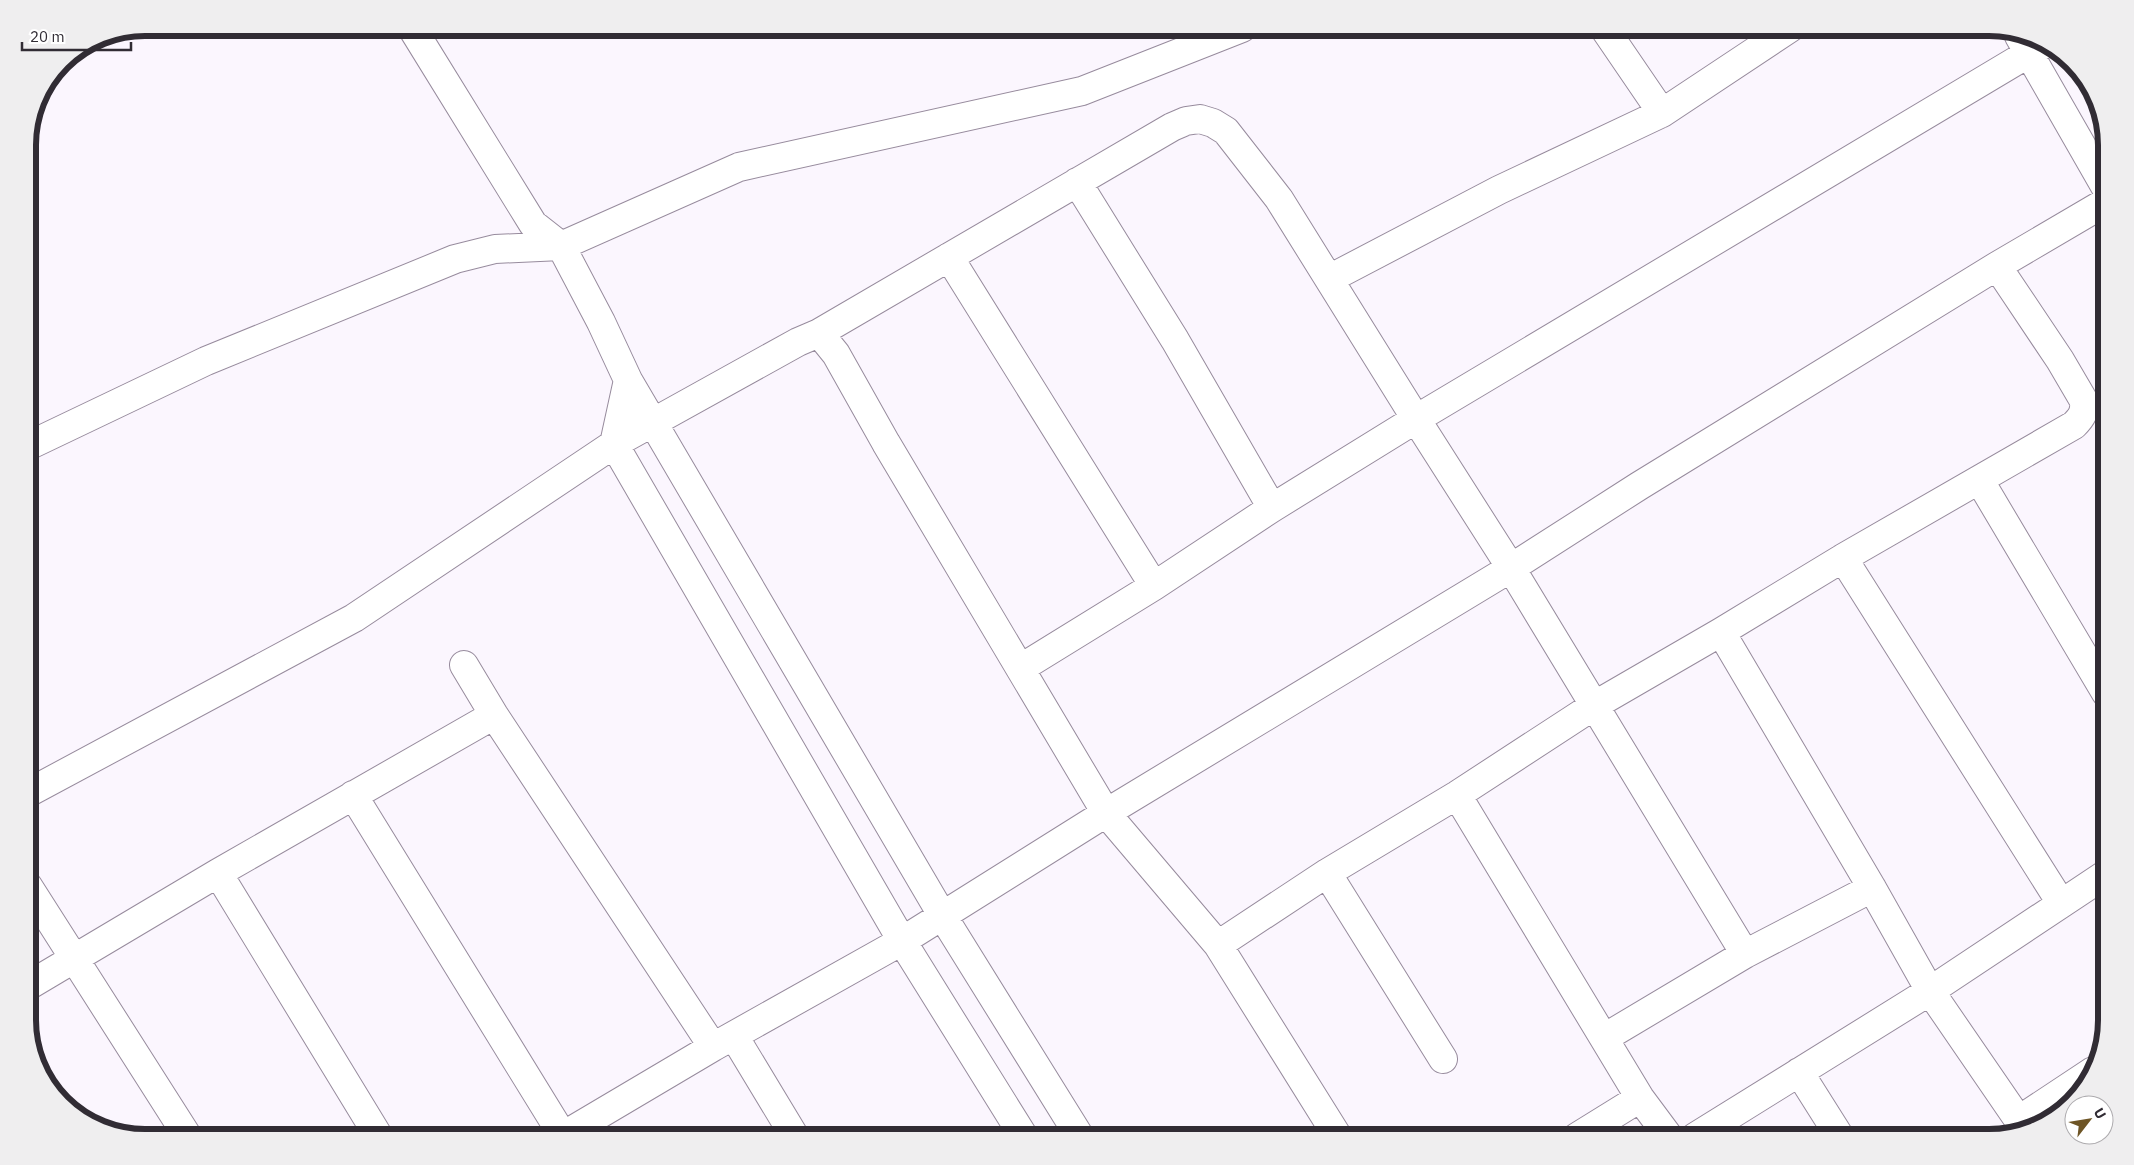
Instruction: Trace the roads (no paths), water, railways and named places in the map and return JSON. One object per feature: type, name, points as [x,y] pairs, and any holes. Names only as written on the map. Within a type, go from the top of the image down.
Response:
[{"type":"street","points":[[417,36],[532,224],[561,246],[601,322],[628,380],[652,423],[942,915],[1074,1129]]},
{"type":"street","points":[[36,442],[206,361],[455,259],[495,249],[561,246],[739,167],[1082,91],[1222,36]]},
{"type":"street","points":[[1609,36],[1662,113]]},
{"type":"street","points":[[1329,279],[1499,190],[1662,113],[1778,36]]},
{"type":"street","points":[[1021,668],[1154,586],[1272,508],[2029,44]]},
{"type":"street","points":[[2033,46],[2098,173]]},
{"type":"street","points":[[36,789],[354,618],[614,444],[798,342],[819,333],[1172,127],[1186,121],[1200,119],[1213,122],[1226,131],[1279,199],[1511,568],[1745,954]]},
{"type":"street","points":[[1077,182],[1175,340],[1272,508]]},
{"type":"street","points":[[576,1129],[724,1041],[902,941],[1106,813],[1511,568],[1639,486],[1997,266],[2098,207]]},
{"type":"street","points":[[949,257],[1154,586]]},
{"type":"street","points":[[1218,944],[1327,873],[1457,795],[1595,705],[1844,558],[2074,426],[2082,417],[2085,409],[2084,401],[2060,360],[1997,266]]},
{"type":"street","points":[[819,333],[836,354],[886,443],[1106,813],[1218,944],[1332,1129]]},
{"type":"street","points":[[628,380],[614,444],[902,941],[1018,1129]]},
{"type":"street","points":[[1980,481],[2098,680]]},
{"type":"street","points":[[1844,558],[2061,903]]},
{"type":"street","points":[[1721,632],[1872,888],[1930,991],[2021,1123]]},
{"type":"street","points":[[464,665],[494,715],[788,1129]]},
{"type":"street","points":[[36,981],[218,873],[494,715]]},
{"type":"street","points":[[353,795],[557,1129]]},
{"type":"street","points":[[1457,795],[1640,1098],[1662,1129]]},
{"type":"street","points":[[218,873],[374,1129]]},
{"type":"street","points":[[1327,873],[1442,1059]]},
{"type":"street","points":[[1709,1129],[1930,991],[2098,879]]},
{"type":"street","points":[[1604,1038],[1745,954],[1872,888]]},
{"type":"street","points":[[36,899],[182,1129]]},
{"type":"street","points":[[1799,1072],[1834,1129]]},
{"type":"street","points":[[2025,1122],[2077,1083]]},
{"type":"street","points":[[1591,1129],[1640,1098]]}]
